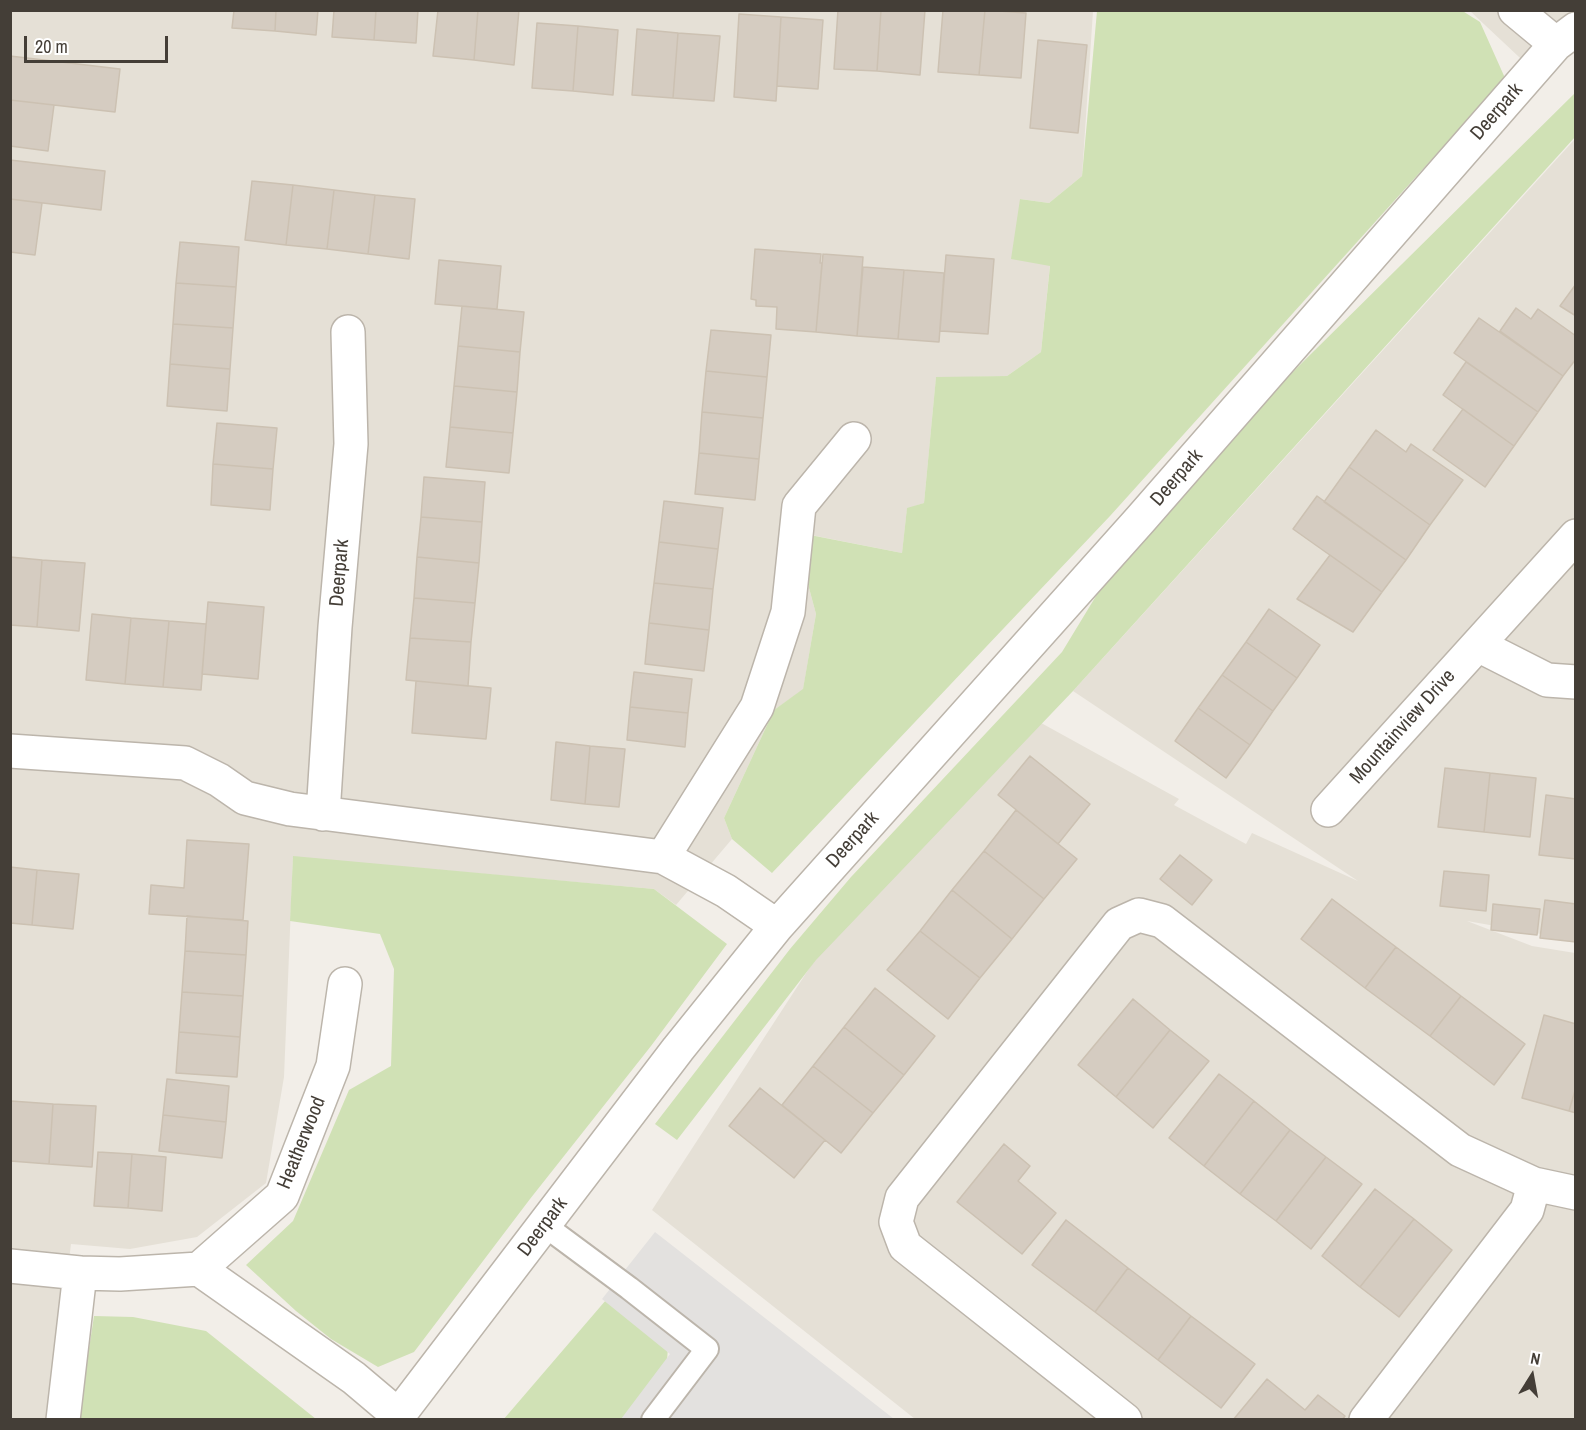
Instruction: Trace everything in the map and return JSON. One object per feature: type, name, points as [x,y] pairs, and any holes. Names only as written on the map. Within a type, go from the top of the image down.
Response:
[{"type":"street","points":[[1515,10],[1566,37]]},
{"type":"street","name":"Deerpark","points":[[397,1418],[678,1049],[777,926],[1140,520],[1566,37]]},
{"type":"street","name":"Deerpark","points":[[324,814],[335,627],[351,444],[348,332]]},
{"type":"street","points":[[663,857],[757,707],[788,612],[799,506],[854,439]]},
{"type":"street","name":"Mountainview Drive","points":[[1328,810],[1575,536]]},
{"type":"street","points":[[1478,645],[1547,680],[1575,682]]},
{"type":"street","points":[[10,751],[185,763],[219,780],[245,798],[290,809],[663,857],[726,891],[777,926]]},
{"type":"street","points":[[1125,1419],[905,1246],[896,1222],[902,1198],[1119,924],[1139,915],[1162,921],[1460,1150],[1534,1184],[1575,1193]]},
{"type":"street","name":"Heatherwood","points":[[199,1269],[282,1196],[333,1066],[345,984]]},
{"type":"street","points":[[1366,1419],[1527,1210],[1534,1184]]},
{"type":"street","points":[[10,1266],[80,1273],[120,1274],[199,1269],[354,1378],[397,1418]]},
{"type":"street","points":[[63,1419],[80,1273]]},
{"type":"lane","points":[[544,1225],[707,1349],[653,1419]]},
{"type":"shaded area","points":[[10,11],[1093,11],[1082,176],[1049,203],[1020,199],[1050,265],[1041,352],[1007,376],[936,378],[924,503],[907,509],[902,553],[811,535],[805,573],[816,614],[803,690],[774,710],[724,818],[732,839],[676,905],[654,889],[293,857],[284,1077],[266,1183],[197,1237],[130,1249],[71,1244],[49,1420],[10,1419]]},
{"type":"shaded area","points":[[1470,11],[1575,11],[1575,34],[1535,72]]},
{"type":"shaded area","points":[[1575,139],[1575,940],[1467,921],[1532,946],[1575,953],[1575,1419],[915,1419],[652,1210],[827,941],[1014,708],[1179,799],[1174,805],[1246,844],[1252,833],[1358,881],[1073,691]]},
{"type":"shaded area","points":[[655,1232],[894,1419],[621,1419],[670,1354],[602,1299]]},
{"type":"green space","points":[[1461,10],[1480,22],[1505,78],[1110,516],[772,873],[732,839],[724,818],[774,710],[803,689],[816,614],[805,573],[810,535],[902,553],[907,508],[924,503],[936,377],[1007,376],[1041,352],[1050,266],[1011,259],[1020,199],[1049,203],[1082,176],[1097,11]]},
{"type":"green space","points":[[1575,93],[1575,137],[1073,691],[816,960],[677,1140],[655,1124],[790,949],[851,877],[1062,652],[1141,522]]},
{"type":"green space","points":[[293,856],[654,889],[727,944],[414,1352],[378,1367],[331,1339],[296,1311],[246,1265],[293,1221],[349,1090],[391,1066],[394,969],[380,934],[290,921]]},
{"type":"green space","points":[[606,1300],[668,1347],[667,1361],[629,1419],[503,1420]]},
{"type":"green space","points":[[94,1316],[133,1317],[206,1331],[316,1419],[78,1420]]},
{"type":"building","points":[[234,10],[276,10],[275,31],[232,28]]},
{"type":"building","points":[[276,10],[318,10],[316,35],[275,31]]},
{"type":"building","points":[[334,10],[376,10],[374,40],[332,37]]},
{"type":"building","points":[[376,10],[418,10],[416,43],[374,40]]},
{"type":"building","points":[[438,10],[478,10],[474,60],[433,56]]},
{"type":"building","points":[[478,10],[519,10],[514,65],[474,60]]},
{"type":"building","points":[[838,10],[881,10],[877,71],[834,69]]},
{"type":"building","points":[[881,10],[925,10],[920,75],[877,71]]},
{"type":"building","points":[[943,10],[985,10],[979,75],[938,72]]},
{"type":"building","points":[[985,10],[1026,13],[1021,78],[979,75]]},
{"type":"building","points":[[739,14],[781,17],[776,101],[734,97]]},
{"type":"building","points":[[781,17],[823,20],[818,89],[777,86]]},
{"type":"building","points":[[537,23],[578,26],[573,91],[532,88]]},
{"type":"building","points":[[578,26],[618,30],[613,95],[573,91]]},
{"type":"building","points":[[637,29],[678,33],[673,98],[632,95]]},
{"type":"building","points":[[678,33],[720,36],[714,101],[673,98]]},
{"type":"building","points":[[1038,40],[1087,45],[1078,133],[1030,128]]},
{"type":"building","points":[[10,56],[120,69],[115,112],[10,100]]},
{"type":"building","points":[[10,100],[54,105],[48,151],[10,146]]},
{"type":"building","points":[[10,160],[105,171],[101,210],[10,199]]},
{"type":"building","points":[[252,181],[293,185],[286,245],[245,240]]},
{"type":"building","points":[[293,185],[334,190],[327,249],[286,245]]},
{"type":"building","points":[[334,190],[375,195],[368,254],[327,249]]},
{"type":"building","points":[[375,195],[415,199],[409,259],[368,254]]},
{"type":"building","points":[[10,199],[42,203],[35,255],[10,252]]},
{"type":"building","points":[[180,242],[239,247],[236,287],[176,283]]},
{"type":"building","points":[[755,249],[821,254],[816,332],[776,329],[777,307],[756,306],[756,300],[751,299]]},
{"type":"building","points":[[823,254],[863,257],[857,336],[816,332]]},
{"type":"building","points":[[946,255],[994,259],[988,334],[940,331]]},
{"type":"building","points":[[439,260],[501,266],[497,309],[435,304]]},
{"type":"building","points":[[863,267],[904,270],[898,339],[857,336]]},
{"type":"building","points":[[904,270],[944,273],[939,342],[898,339]]},
{"type":"building","points":[[176,283],[236,287],[233,328],[173,324]]},
{"type":"building","points":[[1576,284],[1576,316],[1560,306]]},
{"type":"building","points":[[462,306],[524,312],[520,352],[458,346]]},
{"type":"building","points":[[1516,308],[1531,319],[1538,309],[1576,336],[1576,359],[1563,376],[1500,331]]},
{"type":"building","points":[[1479,318],[1563,376],[1538,412],[1454,353]]},
{"type":"building","points":[[173,324],[233,328],[230,369],[170,364]]},
{"type":"building","points":[[711,330],[771,335],[767,377],[706,371]]},
{"type":"building","points":[[458,346],[520,352],[517,392],[454,386]]},
{"type":"building","points":[[1466,362],[1538,412],[1514,446],[1443,395]]},
{"type":"building","points":[[170,364],[230,369],[227,411],[167,406]]},
{"type":"building","points":[[706,371],[767,377],[763,418],[702,412]]},
{"type":"building","points":[[454,386],[517,392],[513,433],[450,427]]},
{"type":"building","points":[[1463,409],[1514,446],[1485,487],[1433,450]]},
{"type":"building","points":[[702,412],[763,418],[759,459],[699,453]]},
{"type":"building","points":[[217,423],[277,428],[273,469],[213,464]]},
{"type":"building","points":[[450,427],[513,433],[509,473],[446,467]]},
{"type":"building","points":[[1376,430],[1406,452],[1411,444],[1463,480],[1430,525],[1349,467]]},
{"type":"building","points":[[699,453],[759,459],[755,500],[695,494]]},
{"type":"building","points":[[213,464],[273,469],[270,510],[211,505]]},
{"type":"building","points":[[1349,467],[1430,525],[1406,560],[1324,502]]},
{"type":"building","points":[[424,477],[485,482],[482,522],[421,517]]},
{"type":"building","points":[[1317,496],[1406,560],[1382,592],[1293,529]]},
{"type":"building","points":[[664,501],[723,508],[718,549],[659,542]]},
{"type":"building","points":[[421,517],[482,522],[479,563],[417,557]]},
{"type":"building","points":[[659,542],[718,549],[713,589],[654,583]]},
{"type":"building","points":[[1330,555],[1382,592],[1353,632],[1297,599]]},
{"type":"building","points":[[10,557],[42,560],[37,627],[10,625]]},
{"type":"building","points":[[417,557],[479,563],[475,603],[414,598]]},
{"type":"building","points":[[42,560],[85,563],[79,631],[37,627]]},
{"type":"building","points":[[654,583],[713,589],[709,630],[649,623]]},
{"type":"building","points":[[414,598],[475,603],[471,642],[410,638]]},
{"type":"building","points":[[208,602],[264,607],[258,679],[202,674]]},
{"type":"building","points":[[1269,609],[1320,645],[1297,678],[1246,642]]},
{"type":"building","points":[[92,614],[131,618],[125,684],[86,680]]},
{"type":"building","points":[[131,618],[169,621],[163,687],[125,684]]},
{"type":"building","points":[[169,621],[206,624],[201,690],[163,687]]},
{"type":"building","points":[[649,623],[709,630],[704,671],[645,664]]},
{"type":"building","points":[[410,638],[471,642],[468,686],[406,680]]},
{"type":"building","points":[[1246,642],[1297,678],[1273,711],[1222,675]]},
{"type":"building","points":[[634,672],[692,679],[688,713],[630,707]]},
{"type":"building","points":[[1222,675],[1273,711],[1250,745],[1198,708]]},
{"type":"building","points":[[416,681],[491,688],[486,739],[412,733]]},
{"type":"building","points":[[630,707],[688,713],[685,747],[627,740]]},
{"type":"building","points":[[1198,708],[1250,745],[1226,778],[1175,741]]},
{"type":"building","points":[[556,742],[590,746],[585,804],[551,800]]},
{"type":"building","points":[[590,746],[625,749],[619,807],[585,804]]},
{"type":"building","points":[[1030,756],[1090,804],[1058,844],[998,795]]},
{"type":"building","points":[[1445,768],[1490,773],[1484,832],[1438,827]]},
{"type":"building","points":[[1490,773],[1536,778],[1530,837],[1484,832]]},
{"type":"building","points":[[1546,795],[1576,799],[1576,859],[1539,855]]},
{"type":"building","points":[[1016,810],[1077,859],[1044,899],[984,851]]},
{"type":"building","points":[[187,840],[249,844],[243,920],[149,914],[151,885],[184,888]]},
{"type":"building","points":[[984,851],[1044,899],[1012,939],[952,890]]},
{"type":"building","points":[[1180,855],[1212,880],[1192,905],[1160,879]]},
{"type":"building","points":[[10,867],[37,870],[32,925],[10,923]]},
{"type":"building","points":[[37,870],[79,874],[73,929],[32,925]]},
{"type":"building","points":[[1444,871],[1489,875],[1486,911],[1440,906]]},
{"type":"building","points":[[952,890],[1012,939],[980,978],[920,931]]},
{"type":"building","points":[[1332,899],[1396,947],[1365,988],[1301,939]]},
{"type":"building","points":[[1545,900],[1576,904],[1576,942],[1540,938]]},
{"type":"building","points":[[1493,904],[1540,909],[1537,935],[1491,930]]},
{"type":"building","points":[[187,916],[248,921],[246,955],[185,951]]},
{"type":"building","points":[[920,931],[980,978],[948,1019],[887,970]]},
{"type":"building","points":[[1396,947],[1461,996],[1430,1036],[1365,988]]},
{"type":"building","points":[[185,951],[246,955],[243,996],[182,992]]},
{"type":"building","points":[[875,988],[935,1036],[904,1075],[844,1027]]},
{"type":"building","points":[[182,992],[243,996],[240,1037],[179,1032]]},
{"type":"building","points":[[1461,996],[1525,1044],[1494,1085],[1430,1036]]},
{"type":"building","points":[[1133,999],[1170,1030],[1116,1097],[1078,1065]]},
{"type":"building","points":[[1544,1015],[1576,1024],[1576,1087],[1569,1111],[1522,1098]]},
{"type":"building","points":[[844,1027],[904,1075],[873,1113],[813,1066]]},
{"type":"building","points":[[1170,1030],[1209,1061],[1153,1128],[1116,1097]]},
{"type":"building","points":[[179,1032],[240,1037],[237,1077],[176,1073]]},
{"type":"building","points":[[813,1066],[873,1113],[841,1153],[782,1105]]},
{"type":"building","points":[[1219,1074],[1254,1101],[1204,1166],[1169,1138]]},
{"type":"building","points":[[167,1079],[229,1086],[226,1122],[163,1115]]},
{"type":"building","points":[[1576,1087],[1576,1113],[1569,1111]]},
{"type":"building","points":[[760,1088],[825,1140],[794,1178],[729,1126]]},
{"type":"building","points":[[11,1101],[53,1104],[49,1164],[10,1161]]},
{"type":"building","points":[[1254,1101],[1290,1130],[1240,1194],[1204,1166]]},
{"type":"building","points":[[53,1104],[96,1106],[92,1167],[49,1164]]},
{"type":"building","points":[[163,1115],[226,1122],[222,1158],[159,1151]]},
{"type":"building","points":[[1290,1130],[1326,1157],[1276,1221],[1240,1194]]},
{"type":"building","points":[[1004,1144],[1030,1166],[1018,1181],[1056,1213],[1022,1254],[957,1202]]},
{"type":"building","points":[[98,1152],[132,1154],[128,1208],[94,1206]]},
{"type":"building","points":[[132,1154],[166,1157],[162,1211],[128,1208]]},
{"type":"building","points":[[1326,1157],[1362,1184],[1311,1249],[1276,1221]]},
{"type":"building","points":[[1375,1189],[1414,1219],[1360,1287],[1322,1256]]},
{"type":"building","points":[[1414,1219],[1452,1250],[1399,1317],[1360,1287]]},
{"type":"building","points":[[1066,1220],[1128,1268],[1095,1312],[1032,1265]]},
{"type":"building","points":[[1128,1268],[1191,1316],[1158,1360],[1095,1312]]},
{"type":"building","points":[[1191,1316],[1255,1364],[1221,1408],[1158,1360]]},
{"type":"building","points":[[1267,1379],[1305,1410],[1318,1395],[1345,1416],[1342,1420],[1233,1420]]}]
